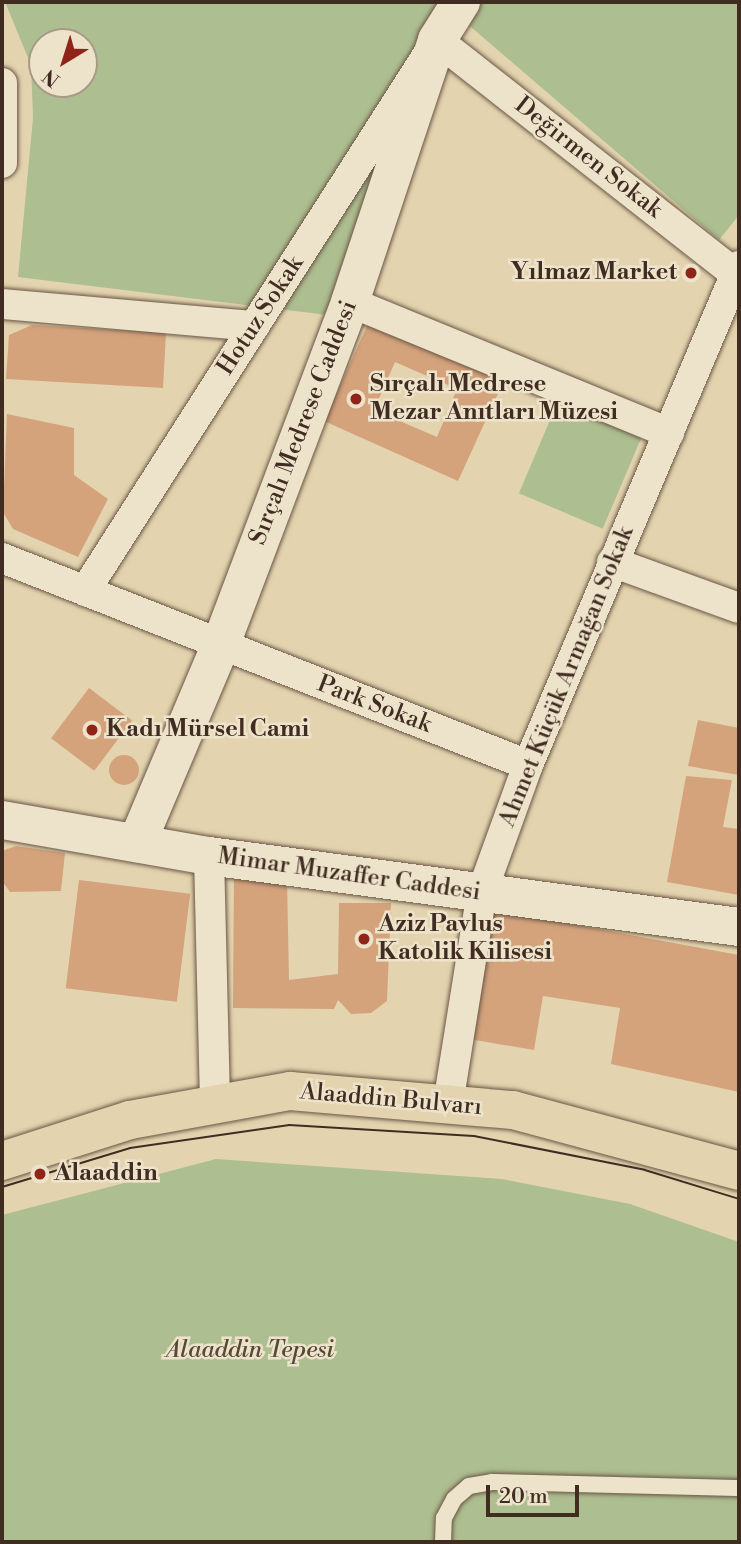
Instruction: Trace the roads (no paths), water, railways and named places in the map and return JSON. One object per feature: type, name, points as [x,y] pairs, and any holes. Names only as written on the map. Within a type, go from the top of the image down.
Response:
[{"type":"main road","name":"Alaaddin Bulvarı","points":[[2,1161],[215,1100],[290,1091],[448,1104],[565,1122],[739,1171]]},
{"type":"street","name":"Sırçalı Medrese Caddesi","points":[[137,843],[221,644],[350,302],[437,40],[461,2]]},
{"type":"street","name":"Değirmen Sokak","points":[[437,40],[738,272]]},
{"type":"street","name":"Hotuz Sokak","points":[[85,591],[437,40]]},
{"type":"street","points":[[2,83],[2,163]]},
{"type":"street","name":"Ahmet Küçük Armağan Sokak","points":[[448,1104],[482,892],[528,765],[612,562],[738,272]]},
{"type":"street","points":[[350,302],[669,433]]},
{"type":"street","points":[[2,304],[254,326]]},
{"type":"street","name":"Park Sokak","points":[[2,558],[528,765]]},
{"type":"street","points":[[612,562],[739,608]]},
{"type":"street","name":"Mimar Muzaffer Caddesi","points":[[2,820],[209,856],[739,927]]},
{"type":"street","points":[[209,856],[215,1100]]},
{"type":"lane","points":[[443,1542],[444,1518],[468,1486],[739,1488]]},
{"type":"tram line","points":[[2,1187],[130,1148],[289,1125],[474,1136],[645,1170],[739,1199]]},
{"type":"place","name":"Yılmaz Market","points":[[691,273]]},
{"type":"place","name":"Sırçalı Medrese Mezar Anıtları Müzesi","points":[[356,399]]},
{"type":"place","name":"Kadı Mürsel Cami","points":[[92,730]]},
{"type":"place","name":"Aziz Pavlus Katolik Kilisesi","points":[[364,939]]},
{"type":"place","name":"Alaaddin","points":[[40,1174]]},
{"type":"park label","name":"Alaaddin Tepesi","points":[[250,1351]]}]
